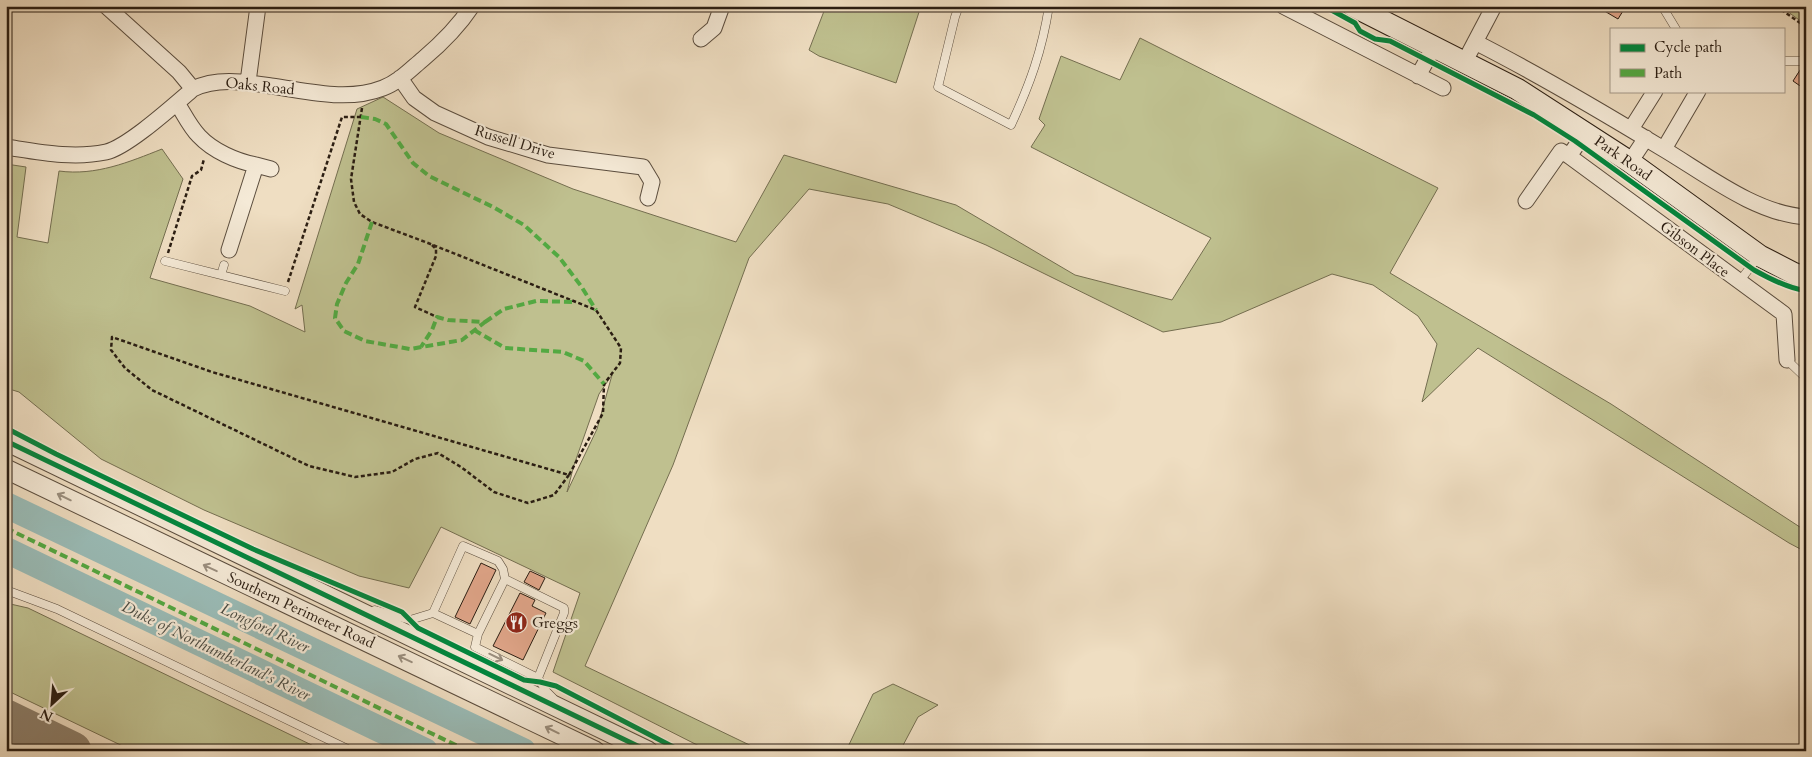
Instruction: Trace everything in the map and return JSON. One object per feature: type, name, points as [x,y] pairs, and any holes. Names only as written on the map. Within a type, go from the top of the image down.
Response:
[{"type":"main road","name":"Park Road","points":[[1366,9],[1517,90],[1586,132],[1760,256],[1806,278]]},
{"type":"street","points":[[106,6],[179,72],[193,89]]},
{"type":"street","points":[[248,82],[258,6]]},
{"type":"street","name":"Oaks Road","points":[[6,147],[68,156],[107,152],[125,143],[193,89],[218,82],[248,82],[333,94],[360,94],[384,88],[400,78],[444,42],[472,6]]},
{"type":"street","points":[[701,39],[714,28],[722,6]]},
{"type":"street","points":[[1283,6],[1443,88]]},
{"type":"street","points":[[1464,62],[1494,6]]},
{"type":"street","points":[[1475,42],[1514,62],[1646,138],[1742,196],[1769,208],[1806,217]]},
{"type":"street","points":[[1418,76],[1434,47]]},
{"type":"street","name":"Russell Drive","points":[[400,78],[414,98],[434,113],[488,137],[548,155],[643,167],[652,182],[648,198]]},
{"type":"street","points":[[1631,130],[1654,92]]},
{"type":"street","points":[[1664,149],[1697,92]]},
{"type":"street","points":[[177,103],[198,135],[209,146],[246,163],[271,169]]},
{"type":"street","points":[[1526,201],[1561,151],[1569,156],[1586,132]]},
{"type":"street","points":[[1630,162],[1646,138]]},
{"type":"street","name":"Gibson Place","points":[[1569,156],[1784,314],[1787,360]]},
{"type":"street","points":[[229,250],[256,165]]},
{"type":"street","name":"Southern Perimeter Road","points":[[6,441],[648,751]]},
{"type":"street","name":"Southern Perimeter Road","points":[[6,469],[596,751]]},
{"type":"lane","points":[[959,6],[938,87],[1011,125],[1031,81],[1044,35],[1049,6]]},
{"type":"lane","points":[[1662,6],[1675,28]]},
{"type":"lane","points":[[1784,61],[1806,63]]},
{"type":"lane","points":[[1739,282],[1760,256]]},
{"type":"lane","points":[[165,261],[285,291]]},
{"type":"lane","points":[[221,276],[224,265]]},
{"type":"lane","points":[[1787,360],[1806,378]]},
{"type":"lane","points":[[433,613],[463,546],[498,562],[503,569],[505,579],[478,634],[475,647],[538,678],[546,691],[565,711]]},
{"type":"lane","points":[[505,579],[564,608],[564,613],[538,678]]},
{"type":"lane","points":[[302,583],[390,615],[410,620],[433,613],[478,634]]},
{"type":"lane","points":[[6,590],[57,609],[352,751]]},
{"type":"path","points":[[1776,6],[1806,27]]},
{"type":"path","points":[[360,94],[362,109],[351,179],[354,202],[360,214],[372,222],[596,310],[621,348],[620,363],[604,384],[603,414],[570,475],[554,495],[528,502],[494,492],[462,467],[438,454],[415,459],[392,472],[355,477],[309,466],[152,390],[125,368],[111,350],[112,336],[212,372],[570,475]]},
{"type":"path","points":[[285,291],[342,117],[360,118]]},
{"type":"path","points":[[165,261],[173,241],[192,176],[201,170],[209,146]]},
{"type":"path","points":[[428,243],[436,249],[436,256],[415,307],[437,317]]},
{"type":"green space","points":[[826,6],[912,6],[920,9],[896,83],[819,56],[809,50]]},
{"type":"green space","points":[[1780,6],[1806,6],[1806,25]]},
{"type":"green space","points":[[1140,38],[1438,188],[1390,273],[1611,404],[1806,531],[1806,552],[1478,348],[1422,402],[1437,344],[1418,316],[1373,285],[1332,274],[1221,322],[1163,332],[986,245],[888,204],[809,189],[749,258],[673,465],[585,666],[762,751],[709,751],[553,672],[580,593],[441,527],[409,588],[359,576],[204,510],[101,459],[19,392],[6,388],[6,164],[26,167],[17,237],[48,243],[59,171],[86,172],[99,170],[125,163],[162,149],[183,179],[150,278],[250,306],[305,332],[302,305],[295,309],[357,109],[383,97],[439,133],[573,189],[736,242],[784,155],[956,205],[1075,275],[1172,300],[1211,238],[1031,147],[1045,125],[1039,119],[1061,56],[1120,80]],"holes":[[[612,375],[597,429],[567,492],[574,465],[599,394]]]},
{"type":"green space","points":[[6,603],[28,608],[324,751],[133,751],[6,690]]},
{"type":"green space","points":[[893,684],[938,705],[918,717],[900,751],[846,751],[873,694]]},
{"type":"building","points":[[1596,6],[1626,6],[1618,19]]},
{"type":"building","points":[[1802,67],[1806,68],[1806,90],[1793,81]]},
{"type":"building","points":[[481,563],[496,570],[470,624],[455,617]]},
{"type":"building","points":[[530,571],[545,578],[539,590],[524,582]]},
{"type":"building","points":[[520,593],[535,600],[532,606],[546,613],[523,660],[493,646]]},
{"type":"waterway","name":"Longford River","points":[[6,505],[523,751]]},
{"type":"waterway","name":"Duke of Northumberland's River","points":[[6,550],[425,751]]},
{"type":"taxiway","points":[[6,719],[72,751]]},
{"type":"marked path","points":[[361,117],[375,119],[386,124],[413,163],[429,176],[493,207],[524,225],[559,257],[596,310]]},
{"type":"marked path","points":[[372,222],[358,264],[346,283],[337,304],[335,318],[344,331],[365,341],[410,349],[462,340],[485,322],[448,320],[437,317],[432,330],[421,347]]},
{"type":"marked path","points":[[485,322],[504,309],[536,301],[576,302]]},
{"type":"marked path","points":[[474,330],[505,348],[563,352],[584,361],[604,384]]},
{"type":"marked path","points":[[6,528],[468,751]]},
{"type":"cycle path","points":[[1324,6],[1355,23],[1360,31],[1375,39],[1390,41],[1534,115],[1575,141],[1754,270],[1779,283],[1806,291]]},
{"type":"cycle path","points":[[6,428],[253,549],[402,612],[418,628],[524,680],[556,686],[681,751]]},
{"type":"cycle path","points":[[6,441],[648,751]]},
{"type":"place","name":"Greggs","points":[[516,623]]}]
